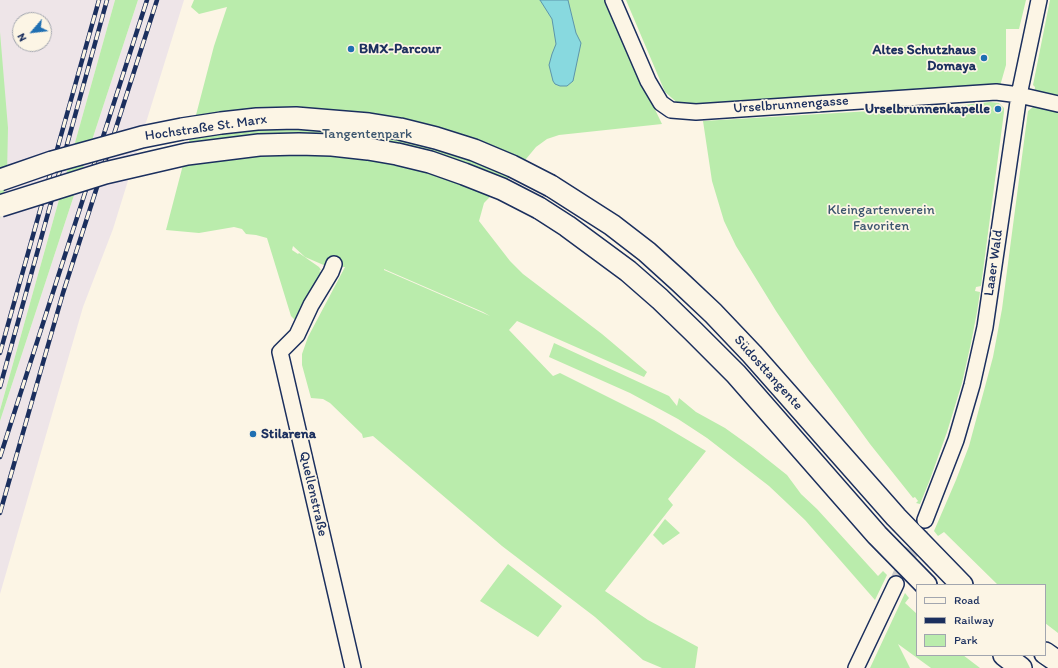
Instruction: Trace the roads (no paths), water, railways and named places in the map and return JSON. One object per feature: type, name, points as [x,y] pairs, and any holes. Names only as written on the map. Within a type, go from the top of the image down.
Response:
[{"type":"highway","name":"Hochstraße St. Marx","points":[[0,180],[52,162],[142,137],[221,123],[257,119],[296,118],[370,124],[400,129],[436,138],[474,150],[512,166],[551,186]]},
{"type":"highway","name":"Hochstraße St. Marx","points":[[0,206],[105,173],[179,156],[225,148],[298,144],[332,145],[368,149],[430,162],[502,189],[539,208]]},
{"type":"highway","name":"Südosttangente","points":[[551,186],[612,225],[679,280],[713,313],[768,372],[896,517],[961,584]]},
{"type":"highway","name":"Südosttangente","points":[[539,208],[567,226],[628,271],[694,332],[736,374],[877,535],[925,584]]},
{"type":"highway","points":[[1046,654],[1058,662]]},
{"type":"highway","points":[[1005,656],[1021,668]]},
{"type":"street","name":"Urselbrunnengasse","points":[[613,0],[648,81],[666,108],[677,111],[692,112],[996,92],[1019,95],[1058,104]]},
{"type":"street","name":"Laaer Wald","points":[[925,520],[956,440],[972,384],[985,328],[1019,95],[1039,0]]},
{"type":"street","name":"Quellenstraße","points":[[334,264],[332,272],[311,305],[297,335],[280,352],[353,668]]},
{"type":"street","points":[[856,668],[896,584]]},
{"type":"water","points":[[540,0],[568,0],[576,33],[581,43],[573,81],[567,86],[560,86],[555,84],[553,81],[549,65],[556,44],[552,19]]},
{"type":"tunnel","points":[[896,584],[925,520]]},
{"type":"railway","points":[[0,353],[99,0]]},
{"type":"railway","points":[[0,387],[107,0]]},
{"type":"railway","points":[[0,457],[147,0]]},
{"type":"railway","points":[[0,513],[63,293],[157,0]]},
{"type":"place","name":"BMX-Parcour","points":[[351,49]]},
{"type":"place","name":"Altes Schutzhaus Domaya","points":[[984,58]]},
{"type":"place","name":"Urselbrunnenkapelle","points":[[998,109]]},
{"type":"place","name":"Stilarena","points":[[253,434]]},
{"type":"park label","name":"Tangentenpark","points":[[367,134]]},
{"type":"park label","name":"Kleingartenverein Favoriten","points":[[881,218]]}]
